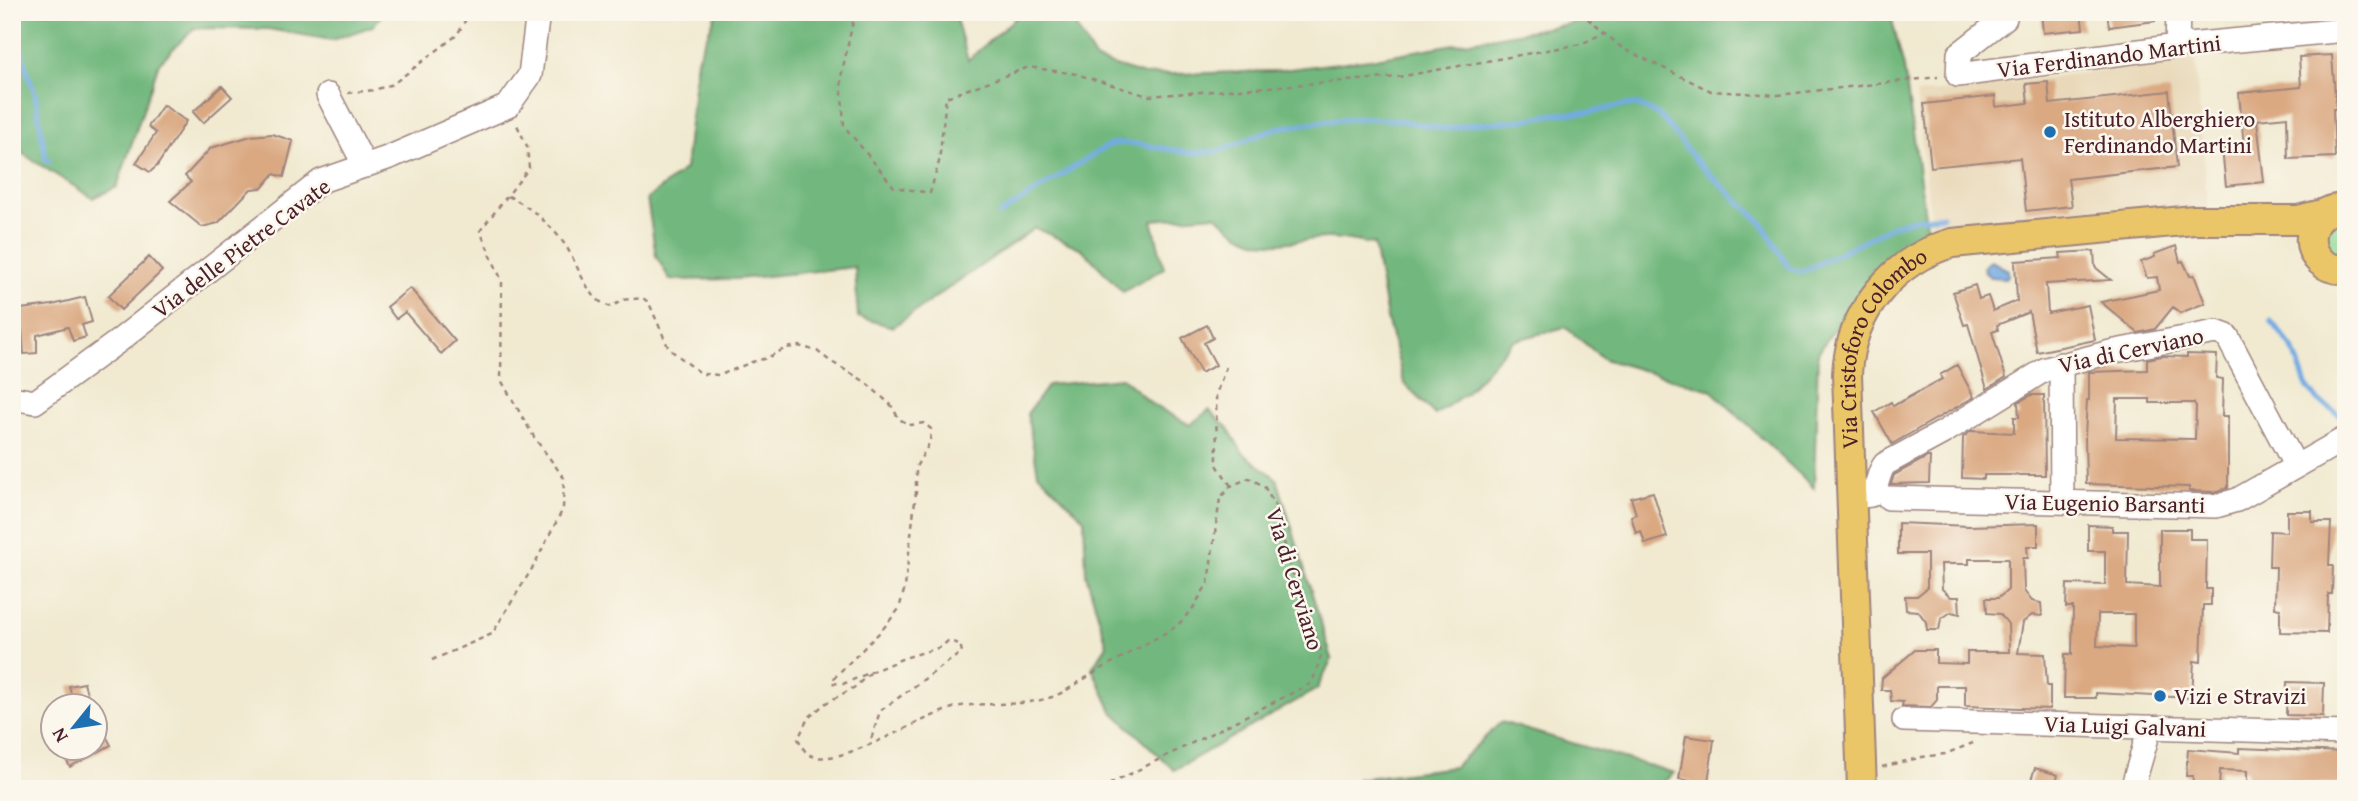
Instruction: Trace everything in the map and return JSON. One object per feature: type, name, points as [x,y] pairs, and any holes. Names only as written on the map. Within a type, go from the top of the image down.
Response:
[{"type":"main road","name":"Via Cristoforo Colombo","points":[[1862,789],[1847,374],[1850,345],[1855,329],[1874,296],[1886,282],[1919,256],[1936,248],[1967,240],[2194,220],[2298,220],[2338,207]]},
{"type":"main road","points":[[2314,253],[2310,243],[2315,222],[2338,207]]},
{"type":"main road","points":[[2264,221],[2314,253],[2325,265],[2344,270]]},
{"type":"street","points":[[508,106],[530,75],[538,12]]},
{"type":"street","name":"Via Ferdinando Martini","points":[[2006,12],[2005,18],[1959,54],[1958,75],[2177,46],[2346,30]]},
{"type":"street","points":[[2177,46],[2178,12]]},
{"type":"street","points":[[328,95],[365,166]]},
{"type":"street","name":"Via delle Pietre Cavate","points":[[12,398],[35,402],[120,340],[321,181],[365,166],[508,106]]},
{"type":"street","name":"Via di Cerviano","points":[[1852,496],[1873,493],[1880,469],[1885,464],[1944,432],[2046,369],[2209,332],[2227,336],[2295,465]]},
{"type":"street","points":[[2062,364],[2062,502]]},
{"type":"street","name":"Via Eugenio Barsanti","points":[[1889,498],[2216,506],[2237,500],[2346,438]]},
{"type":"street","name":"Via Luigi Galvani","points":[[1904,720],[2346,733]]},
{"type":"street","points":[[2132,789],[2150,727]]},
{"type":"path","points":[[328,95],[374,90],[393,84],[457,35],[470,12]]},
{"type":"path","points":[[855,12],[842,76],[844,126],[894,187],[930,193],[939,162],[946,97],[1029,67],[1076,74],[1148,96],[1398,77],[1581,44],[1604,33]]},
{"type":"path","points":[[1580,12],[1622,48],[1711,91],[1779,95],[1958,75]]},
{"type":"path","points":[[432,660],[492,634],[533,567],[563,509],[564,478],[534,437],[501,380],[502,281],[480,231],[529,168],[527,146],[508,106]]},
{"type":"path","points":[[508,196],[524,204],[564,243],[602,305],[612,307],[622,300],[643,298],[649,303],[668,349],[702,374],[720,375],[786,348],[799,346],[817,351],[864,381],[891,405],[899,419],[910,425],[924,423],[931,429],[930,442],[916,467],[916,492],[905,587],[899,609],[835,677],[832,684],[843,684],[904,658],[941,647],[948,641],[960,644],[962,652],[880,711],[869,746]]},
{"type":"path","points":[[870,673],[855,687],[826,703],[808,718],[798,739],[806,753],[816,757],[869,746],[902,732],[934,713],[952,708],[1018,705],[1054,696],[1177,626],[1193,608],[1208,583],[1220,498],[1231,486],[1217,465],[1216,394],[1226,367]]},
{"type":"path","name":"Via di Cerviano","points":[[1100,789],[1312,683],[1322,653],[1287,558],[1279,513],[1264,486],[1249,478],[1231,486]]},
{"type":"path","points":[[1886,766],[1945,754],[1965,747],[1987,737],[2001,723]]},
{"type":"shaded area","points":[[2195,59],[2208,210],[1933,238],[1916,94]]},
{"type":"green space","points":[[12,12],[384,12],[373,26],[332,40],[268,29],[194,28],[159,63],[117,187],[93,198],[12,147]]},
{"type":"green space","points":[[717,12],[954,12],[968,60],[1022,12],[1067,12],[1096,60],[1144,75],[1274,71],[1370,59],[1568,24],[1585,18],[1582,12],[1890,12],[1904,68],[1928,237],[1861,289],[1818,353],[1814,488],[1711,390],[1604,359],[1565,327],[1513,341],[1466,393],[1435,415],[1404,383],[1387,318],[1374,244],[1331,238],[1279,243],[1255,241],[1230,228],[1216,215],[1152,220],[1164,268],[1123,292],[1082,249],[1035,228],[893,327],[858,317],[855,267],[737,279],[670,280],[656,256],[647,199],[685,169],[697,59]]},
{"type":"green space","points":[[2346,221],[2346,258],[2331,255],[2322,238],[2329,225]]},
{"type":"green space","points":[[1122,378],[1153,405],[1190,425],[1209,410],[1228,428],[1242,452],[1277,479],[1332,659],[1317,689],[1174,770],[1112,711],[1092,668],[1107,645],[1086,574],[1084,519],[1038,473],[1027,414],[1048,385]]},
{"type":"green space","points":[[1501,722],[1674,773],[1655,789],[1354,789],[1358,779],[1454,767]]},
{"type":"water","points":[[1991,261],[2008,270],[2005,278],[1990,277],[1985,272],[1984,266]]},
{"type":"building","points":[[2041,12],[2081,12],[2083,29],[2043,33]]},
{"type":"building","points":[[2107,12],[2155,12],[2155,21],[2109,27]]},
{"type":"building","points":[[2332,55],[2336,109],[2333,109],[2335,157],[2288,159],[2287,117],[2257,120],[2264,182],[2226,186],[2222,149],[2244,147],[2239,93],[2301,87],[2299,57]]},
{"type":"building","name":"Istituto Alberghiero Ferdinando Martini","points":[[2048,82],[2050,104],[2169,91],[2177,167],[2068,179],[2072,206],[2026,211],[2020,158],[1931,167],[1924,104],[1995,96],[1996,107],[2028,103],[2026,84]]},
{"type":"building","points":[[222,86],[232,97],[203,123],[193,112]]},
{"type":"building","points":[[163,105],[186,121],[157,166],[150,172],[136,163],[156,133],[148,127]]},
{"type":"building","points":[[272,134],[293,141],[284,177],[274,174],[262,188],[251,189],[218,223],[202,227],[170,201],[191,182],[185,176],[211,148],[251,136]]},
{"type":"building","points":[[2176,246],[2180,262],[2183,261],[2190,276],[2194,275],[2205,303],[2180,313],[2173,307],[2155,329],[2138,333],[2101,302],[2159,290],[2157,277],[2147,278],[2141,262]]},
{"type":"building","points":[[2094,251],[2095,267],[2111,280],[2046,284],[2048,313],[2088,305],[2095,340],[2037,352],[2029,312],[1997,325],[1998,330],[1992,332],[2006,377],[1987,389],[1968,324],[1964,325],[1953,292],[1975,285],[1979,299],[1988,296],[1993,311],[2017,301],[2015,261],[2061,258],[2060,253]]},
{"type":"building","points":[[149,257],[162,271],[121,310],[108,296]]},
{"type":"building","points":[[410,288],[455,341],[441,354],[405,312],[396,319],[387,307]]},
{"type":"building","points":[[85,297],[92,322],[82,325],[86,337],[73,341],[68,327],[37,335],[37,353],[24,354],[22,330],[13,329],[13,310]]},
{"type":"building","points":[[1207,325],[1213,338],[1204,343],[1216,365],[1201,373],[1182,338]]},
{"type":"building","points":[[2187,354],[2217,355],[2216,378],[2223,379],[2222,416],[2228,416],[2228,488],[2214,492],[2189,491],[2189,487],[2086,484],[2085,436],[2089,372],[2147,370],[2147,359],[2162,356],[2187,357]],"holes":[[[2117,399],[2150,399],[2150,403],[2194,403],[2195,439],[2116,438]]]},
{"type":"building","points":[[1957,365],[1974,397],[1892,444],[1874,412],[1891,402],[1893,406],[1942,379],[1940,375]]},
{"type":"building","points":[[2031,395],[2044,395],[2045,475],[1984,475],[1984,479],[1962,478],[1963,437],[1972,431],[2014,433],[2014,417],[2019,417],[2018,402]]},
{"type":"building","points":[[1930,457],[1929,483],[1891,484],[1894,475]]},
{"type":"building","points":[[1653,492],[1667,537],[1645,544],[1641,531],[1636,533],[1631,516],[1636,514],[1631,498]]},
{"type":"building","points":[[2287,511],[2312,511],[2312,522],[2331,522],[2329,565],[2333,565],[2332,594],[2328,594],[2327,633],[2280,632],[2280,609],[2275,608],[2276,567],[2269,567],[2270,531],[2287,532]]},
{"type":"building","points":[[1898,523],[1969,526],[2038,524],[2038,546],[2027,546],[2028,558],[2023,558],[2024,591],[2032,601],[2041,603],[2042,616],[2032,615],[2023,622],[2018,653],[2045,654],[2050,709],[1965,706],[1965,686],[1937,686],[1937,700],[1931,707],[1902,706],[1903,702],[1891,701],[1890,690],[1881,690],[1882,678],[1915,650],[1936,650],[1936,663],[1967,664],[1967,652],[2009,652],[2008,624],[2000,614],[1987,613],[1986,598],[1998,598],[2008,590],[2008,559],[1969,559],[1969,564],[1941,564],[1942,589],[1951,597],[1959,597],[1960,614],[1951,612],[1941,619],[1939,630],[1927,630],[1926,622],[1918,611],[1906,610],[1905,596],[1917,596],[1927,588],[1927,554],[1898,554]]},
{"type":"building","points":[[2088,525],[2112,526],[2112,531],[2128,531],[2127,585],[2160,587],[2160,529],[2190,529],[2190,539],[2207,539],[2206,589],[2211,589],[2211,605],[2203,605],[2201,662],[2194,661],[2192,698],[2096,693],[2096,698],[2064,698],[2065,654],[2072,654],[2073,607],[2066,607],[2067,584],[2105,585],[2105,551],[2088,551]],"holes":[[[2098,614],[2134,614],[2134,648],[2097,646]]]},
{"type":"building","points":[[2287,682],[2324,683],[2323,716],[2286,715]]},
{"type":"building","points":[[84,683],[87,692],[71,692],[69,686]]},
{"type":"building","points":[[1686,736],[1714,740],[1707,789],[1690,789],[1691,781],[1679,779]]},
{"type":"building","points":[[2239,748],[2346,752],[2346,784],[2247,782],[2247,771],[2220,770],[2219,789],[2192,789],[2193,776],[2186,776],[2188,749],[2239,753]]},
{"type":"building","points":[[2035,768],[2058,775],[2054,789],[2028,789]]},
{"type":"waterway","points":[[12,18],[35,93],[46,160],[49,160]]},
{"type":"waterway","points":[[999,215],[1107,146],[1117,143],[1189,153],[1220,151],[1276,128],[1326,121],[1365,118],[1398,120],[1446,129],[1639,105],[1660,116],[1699,164],[1762,223],[1789,268],[1806,270],[1894,225],[1918,218],[1943,216]]},
{"type":"waterway","points":[[2271,321],[2293,348],[2306,385],[2317,400],[2346,419]]},
{"type":"place","name":"Istituto Alberghiero Ferdinando Martini","points":[[2050,132]]},
{"type":"place","name":"Vizi e Stravizi","points":[[2160,696]]}]
